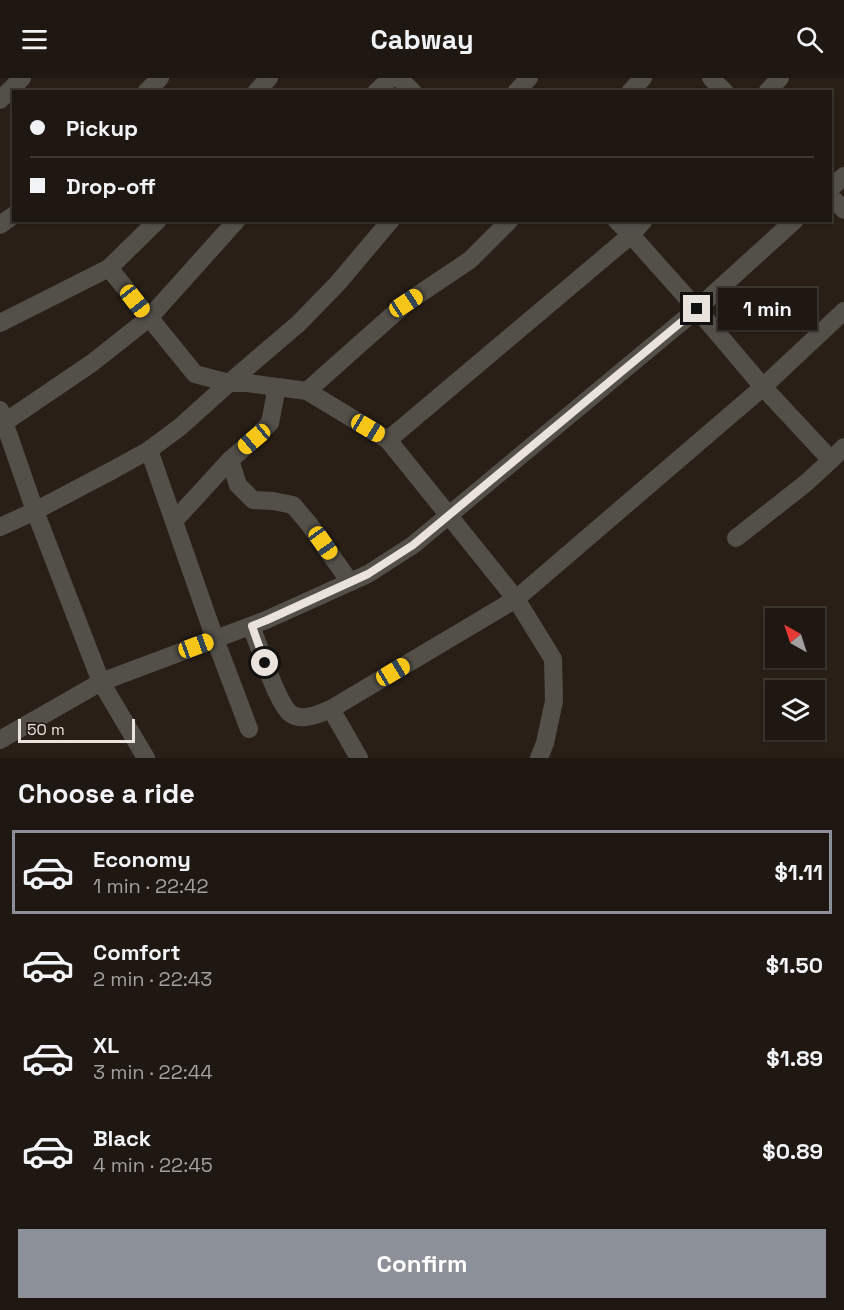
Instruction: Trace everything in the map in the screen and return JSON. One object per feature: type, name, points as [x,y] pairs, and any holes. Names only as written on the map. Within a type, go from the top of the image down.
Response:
[{"type":"street","points":[[0,100],[22,78]]},
{"type":"street","points":[[258,90],[269,78]]},
{"type":"street","points":[[378,90],[391,78]]},
{"type":"street","points":[[399,78],[411,90]]},
{"type":"street","points":[[518,90],[529,78]]},
{"type":"street","points":[[632,90],[643,78]]},
{"type":"street","points":[[711,78],[723,90]]},
{"type":"street","points":[[769,90],[780,78]]},
{"type":"street","points":[[832,187],[844,176]]},
{"type":"street","points":[[832,198],[844,210]]},
{"type":"street","points":[[0,322],[109,268],[156,222]]},
{"type":"street","points":[[146,758],[101,682],[35,511],[3,416],[92,363],[149,318],[235,222]]},
{"type":"street","points":[[0,527],[35,511],[149,450],[180,427],[298,324],[338,283],[389,222]]},
{"type":"street","points":[[307,391],[406,303],[470,260],[508,222]]},
{"type":"street","points":[[618,222],[697,309],[763,387],[831,460]]},
{"type":"street","points":[[388,440],[631,235],[642,222]]},
{"type":"street","points":[[0,740],[101,682],[267,620],[368,574],[413,545],[697,309],[793,222]]},
{"type":"street","points":[[109,268],[195,374],[229,383],[307,391],[388,440],[516,599],[553,659],[554,701],[545,743],[539,758]]},
{"type":"street","points":[[252,626],[279,699],[292,715],[305,718],[331,709],[516,599],[763,387],[844,311]]},
{"type":"street","points":[[174,521],[230,460],[270,423],[275,397],[274,387]]},
{"type":"street","points":[[736,538],[806,483],[844,447]]},
{"type":"street","points":[[149,450],[249,729]]},
{"type":"street","points":[[230,460],[238,485],[253,500],[293,505],[350,582]]},
{"type":"street","points":[[331,709],[359,758]]},
{"type":"route","points":[[265,663],[252,626],[368,574],[413,545],[697,309]]}]
